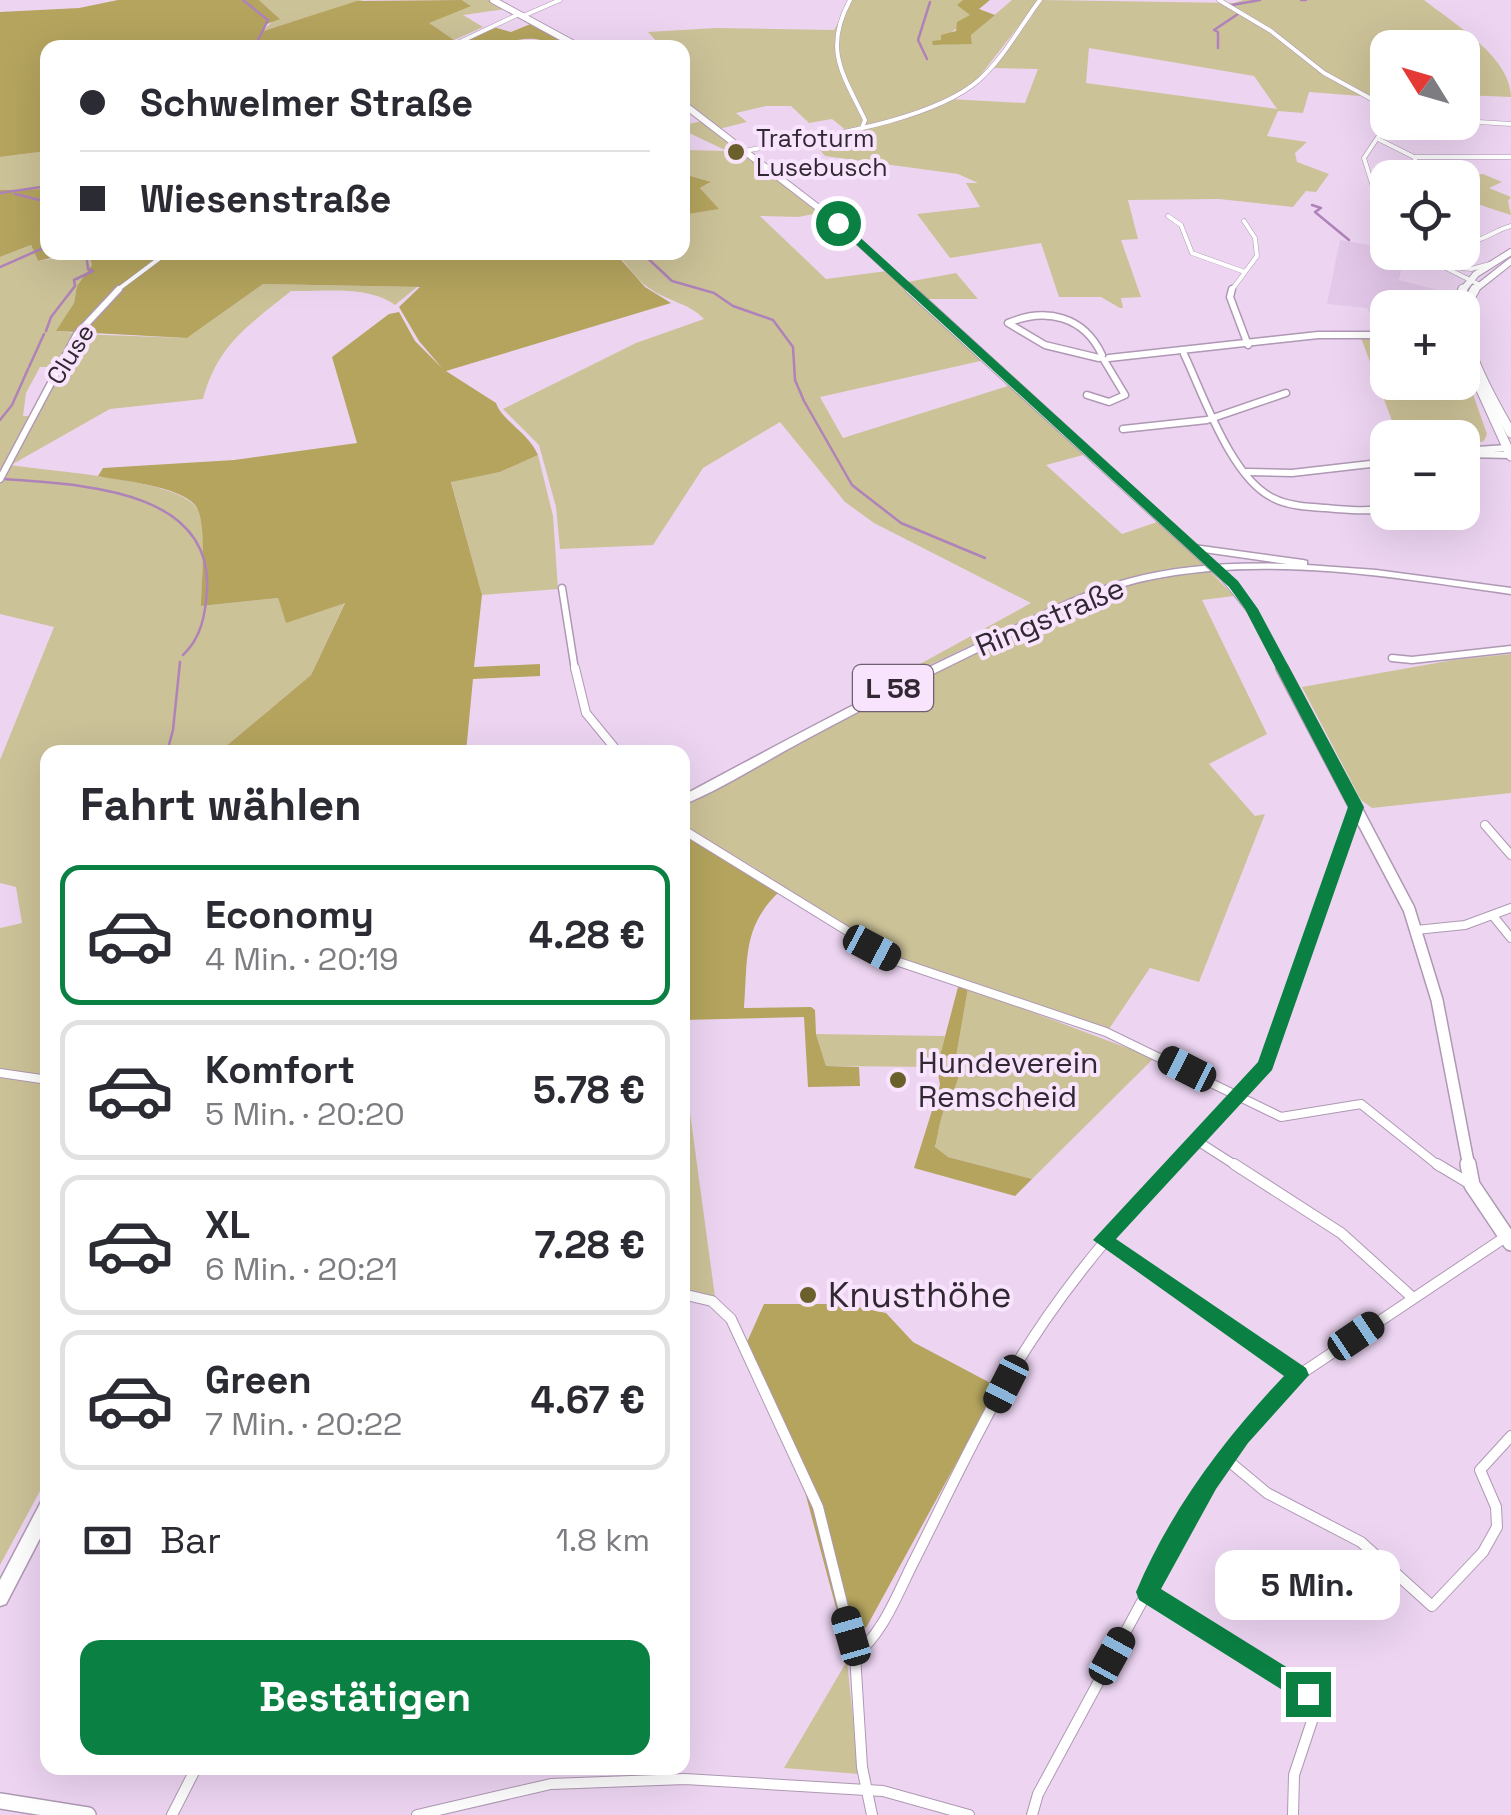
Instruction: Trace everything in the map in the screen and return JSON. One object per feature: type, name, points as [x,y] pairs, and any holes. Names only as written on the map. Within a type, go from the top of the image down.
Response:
[{"type":"main road","points":[[1194,548],[1296,561],[1314,569]]},
{"type":"main road","name":"Ringstraße","points":[[690,796],[927,671],[1110,587],[1148,576],[1193,571],[1370,571],[1511,591]]},
{"type":"main road","points":[[0,1598],[40,1520]]},
{"type":"street","points":[[492,0],[566,40]]},
{"type":"street","points":[[460,40],[560,0]]},
{"type":"street","points":[[850,0],[834,30],[843,81],[865,120],[862,128]]},
{"type":"street","points":[[745,150],[902,118],[958,94],[976,82],[1040,0]]},
{"type":"street","points":[[1219,0],[1272,32],[1324,74],[1370,98]]},
{"type":"street","points":[[690,110],[838,223],[1205,558],[1252,609],[1416,930],[1437,1000],[1472,1186],[1509,1240],[1413,1298],[1299,1375],[1240,1436],[1186,1520],[1038,1794],[1032,1815]]},
{"type":"street","points":[[1480,123],[1511,124]]},
{"type":"street","points":[[1370,175],[1364,161],[1377,140]]},
{"type":"street","points":[[1380,140],[1414,158],[1511,157]]},
{"type":"street","points":[[1168,216],[1180,225],[1192,253],[1245,272]]},
{"type":"street","points":[[1244,221],[1257,248],[1255,260],[1232,287],[1230,297],[1248,345]]},
{"type":"street","points":[[1480,240],[1490,239],[1499,229],[1511,226]]},
{"type":"street","points":[[1480,266],[1511,252]]},
{"type":"street","name":"Cluse","points":[[1,478],[76,334],[112,294],[157,260]]},
{"type":"street","points":[[1472,290],[1475,280],[1511,261]]},
{"type":"street","points":[[1468,290],[1490,264]]},
{"type":"street","points":[[1452,270],[1475,280]]},
{"type":"street","points":[[1453,270],[1475,280]]},
{"type":"street","points":[[1087,395],[1109,402],[1125,395],[1103,358],[1088,332],[1060,316],[1042,313],[1008,323],[1045,346],[1103,358],[1184,354],[1330,333],[1370,334]]},
{"type":"street","points":[[1184,354],[1231,456],[1261,492],[1277,500],[1370,510]]},
{"type":"street","points":[[1480,372],[1511,433]]},
{"type":"street","points":[[1480,378],[1510,452],[1480,452]]},
{"type":"street","points":[[1124,429],[1216,419],[1286,393]]},
{"type":"street","points":[[1247,472],[1292,473],[1370,465]]},
{"type":"street","points":[[562,588],[584,708],[613,745]]},
{"type":"street","points":[[1392,658],[1511,649]]},
{"type":"street","points":[[855,1655],[867,1646],[893,1602],[1038,1326],[1103,1240],[1272,1055],[1356,807]]},
{"type":"street","points":[[1484,825],[1511,855]]},
{"type":"street","points":[[690,833],[736,859],[821,918],[896,960],[1106,1032],[1280,1116],[1299,1119],[1342,1104],[1360,1104],[1446,1171],[1472,1186]]},
{"type":"street","points":[[1416,930],[1442,929],[1494,917],[1511,908]]},
{"type":"street","points":[[1494,917],[1511,938]]},
{"type":"street","points":[[0,1074],[40,1079]]},
{"type":"street","points":[[1196,1140],[1341,1233],[1413,1298]]},
{"type":"street","points":[[1103,1240],[1299,1375]]},
{"type":"street","points":[[690,1296],[712,1301],[724,1310],[771,1399],[818,1507],[855,1655],[866,1789],[872,1815]]},
{"type":"street","points":[[1225,1458],[1286,1503],[1345,1531],[1370,1548],[1432,1606],[1438,1594],[1492,1541],[1497,1513],[1493,1499],[1483,1488],[1480,1470],[1511,1436]]},
{"type":"street","points":[[1147,1592],[1315,1700],[1315,1712],[1294,1775],[1293,1815]]},
{"type":"street","points":[[172,1815],[192,1775]]},
{"type":"street","points":[[417,1815],[587,1780],[686,1779],[866,1789],[914,1797],[969,1815]]},
{"type":"street","points":[[0,1801],[88,1815]]},
{"type":"shaded area","points":[[118,0],[259,0],[280,19],[267,24],[263,31],[357,1],[462,0],[471,6],[429,23],[454,40],[40,40],[40,152],[0,157],[0,12],[79,8]]},
{"type":"shaded area","points":[[259,0],[363,0],[262,31],[278,17]]},
{"type":"shaded area","points":[[462,0],[490,0],[506,9],[463,15],[483,27],[454,40],[428,23],[470,5]]},
{"type":"shaded area","points":[[851,0],[966,0],[972,15],[937,45],[972,43],[971,35],[1012,0],[1039,0],[976,81],[949,99],[1025,103],[1038,69],[989,68],[1041,0],[1424,0],[1464,30],[1370,30],[1370,97],[1309,92],[1303,113],[1278,111],[1267,136],[1307,142],[1295,153],[1297,162],[1329,174],[1316,192],[1306,191],[1293,207],[1219,199],[1128,200],[1138,239],[1121,240],[1141,297],[1121,298],[1123,308],[1101,297],[1059,297],[1041,243],[950,258],[917,214],[980,207],[966,183],[978,183],[958,174],[825,156],[812,141],[847,131],[832,119],[809,123],[791,106],[766,106],[736,113],[747,122],[719,129],[690,107],[690,40],[655,40],[648,32],[716,28],[834,30]],"holes":[[[1089,48],[1254,76],[1277,109],[1086,83]]]},
{"type":"shaded area","points":[[963,0],[990,0],[979,9],[995,15],[971,35],[972,44],[933,45],[932,41],[956,31],[957,22],[970,15],[957,5]]},
{"type":"shaded area","points":[[533,23],[565,40],[464,40],[490,26],[511,32]]},
{"type":"shaded area","points":[[1480,44],[1501,68],[1511,97],[1480,96]]},
{"type":"shaded area","points":[[703,121],[822,212],[799,217],[760,216],[826,279],[887,271],[985,360],[820,397],[843,438],[1011,385],[1087,454],[1046,465],[1122,534],[1160,521],[1208,568],[1170,572],[1097,590],[925,667],[920,664],[1031,603],[874,523],[845,502],[780,422],[703,468],[653,545],[560,549],[556,507],[539,445],[503,409],[636,343],[704,319],[649,288],[621,260],[690,260],[690,214],[718,209],[700,188],[710,183],[690,176],[690,150],[727,151],[690,133],[690,124]]},
{"type":"shaded area","points":[[40,152],[40,189],[0,190],[0,157]]},
{"type":"shaded area","points":[[1480,174],[1502,182],[1489,188],[1511,197],[1511,215],[1480,205]]},
{"type":"shaded area","points":[[690,176],[711,182],[700,188],[719,209],[690,214]]},
{"type":"shaded area","points":[[40,189],[42,260],[38,261],[31,245],[0,257],[0,190]]},
{"type":"shaded area","points":[[1340,240],[1370,245],[1370,270],[1401,270],[1399,280],[1437,290],[1370,290],[1370,313],[1367,308],[1327,304]]},
{"type":"shaded area","points":[[31,245],[38,261],[90,260],[92,265],[77,286],[74,303],[57,331],[75,333],[60,367],[40,367],[26,393],[23,416],[29,416],[0,475],[0,257]]},
{"type":"shaded area","points":[[90,260],[621,260],[645,287],[671,303],[446,371],[496,403],[538,455],[500,472],[451,482],[482,595],[474,667],[540,664],[540,676],[473,679],[467,745],[227,745],[311,675],[345,603],[286,623],[278,598],[201,606],[203,538],[195,505],[164,489],[98,476],[103,468],[234,460],[357,443],[332,357],[389,314],[399,312],[415,341],[442,368],[419,341],[399,307],[420,287],[263,284],[187,338],[56,331],[74,303],[77,286],[92,265]]},
{"type":"shaded area","points":[[956,273],[978,299],[925,299],[907,282]]},
{"type":"shaded area","points":[[263,284],[417,287],[395,305],[358,292],[291,291],[226,350],[203,399],[110,409],[11,465],[139,483],[184,497],[196,507],[202,527],[201,606],[278,598],[286,622],[345,602],[311,675],[227,745],[40,745],[40,1076],[0,1070],[0,928],[22,923],[16,887],[0,883],[0,760],[54,627],[0,614],[0,484],[79,334],[187,338]]},
{"type":"shaded area","points":[[1360,335],[1370,336],[1370,362]]},
{"type":"shaded area","points":[[1384,400],[1475,400],[1487,434],[1480,442],[1480,420],[1392,420]]},
{"type":"shaded area","points":[[538,455],[553,516],[558,589],[482,595],[451,481],[500,472]]},
{"type":"shaded area","points":[[1210,571],[1234,596],[1202,600],[1267,734],[1209,764],[1255,816],[1265,814],[1199,982],[1150,968],[1109,1029],[903,961],[819,915],[755,868],[690,830],[690,801],[925,675],[1107,591],[1152,579]]},
{"type":"shaded area","points":[[1511,654],[1511,793],[1372,808],[1361,800],[1302,687],[1453,660]]},
{"type":"shaded area","points":[[690,837],[779,892],[758,918],[753,931],[744,1008],[811,1007],[815,1010],[816,1034],[826,1066],[859,1067],[860,1086],[808,1087],[804,1017],[690,1020]]},
{"type":"shaded area","points":[[958,987],[968,988],[956,1057],[959,1073],[935,1147],[948,1157],[1032,1179],[1015,1196],[914,1168],[940,1085],[937,1067]]},
{"type":"shaded area","points":[[968,988],[1154,1058],[1032,1179],[948,1157],[935,1148],[943,1113],[958,1080],[956,1057]]},
{"type":"shaded area","points":[[816,1034],[945,1036],[937,1067],[826,1066]]},
{"type":"shaded area","points":[[0,1074],[40,1080],[40,1491],[0,1565]]},
{"type":"shaded area","points":[[690,1113],[715,1297],[690,1290]]},
{"type":"shaded area","points":[[764,1304],[842,1304],[886,1313],[913,1342],[998,1387],[867,1626],[847,1649],[801,1477],[747,1342]]},
{"type":"shaded area","points":[[847,1661],[859,1774],[784,1768]]},
{"type":"waterway","points":[[243,0],[268,20],[258,40]]},
{"type":"waterway","points":[[1232,5],[1260,0]]},
{"type":"waterway","points":[[1301,0],[1306,0]]},
{"type":"waterway","points":[[927,59],[918,40],[930,2]]},
{"type":"waterway","points":[[1218,48],[1218,32],[1214,30],[1238,14]]},
{"type":"waterway","points":[[0,193],[40,187]]},
{"type":"waterway","points":[[15,194],[40,200]]},
{"type":"waterway","points":[[1312,205],[1321,208],[1315,212],[1349,240]]},
{"type":"waterway","points":[[0,267],[40,250]]},
{"type":"waterway","points":[[46,331],[51,317],[75,286],[74,280],[93,271],[88,269],[87,260]]},
{"type":"waterway","points":[[650,260],[672,281],[714,293],[733,306],[773,320],[793,347],[795,380],[804,401],[852,485],[901,523],[985,558]]},
{"type":"waterway","points":[[29,367],[44,334]]},
{"type":"waterway","points":[[0,420],[12,405],[28,369]]},
{"type":"waterway","points":[[4,479],[103,490],[137,499],[166,512],[189,531],[203,558],[207,592],[201,626],[183,655]]},
{"type":"waterway","points":[[169,745],[180,662]]},
{"type":"place","name":"Trafoturm Lusebusch","points":[[736,152]]},
{"type":"place","name":"Hundeverein Remscheid","points":[[898,1080]]},
{"type":"place","name":"Knusthöhe","points":[[808,1295]]},
{"type":"route","points":[[838,223],[1244,596],[1356,807],[1278,1041],[1266,1066],[1103,1240],[1299,1375],[1240,1436],[1208,1482],[1147,1592],[1308,1694]]}]
